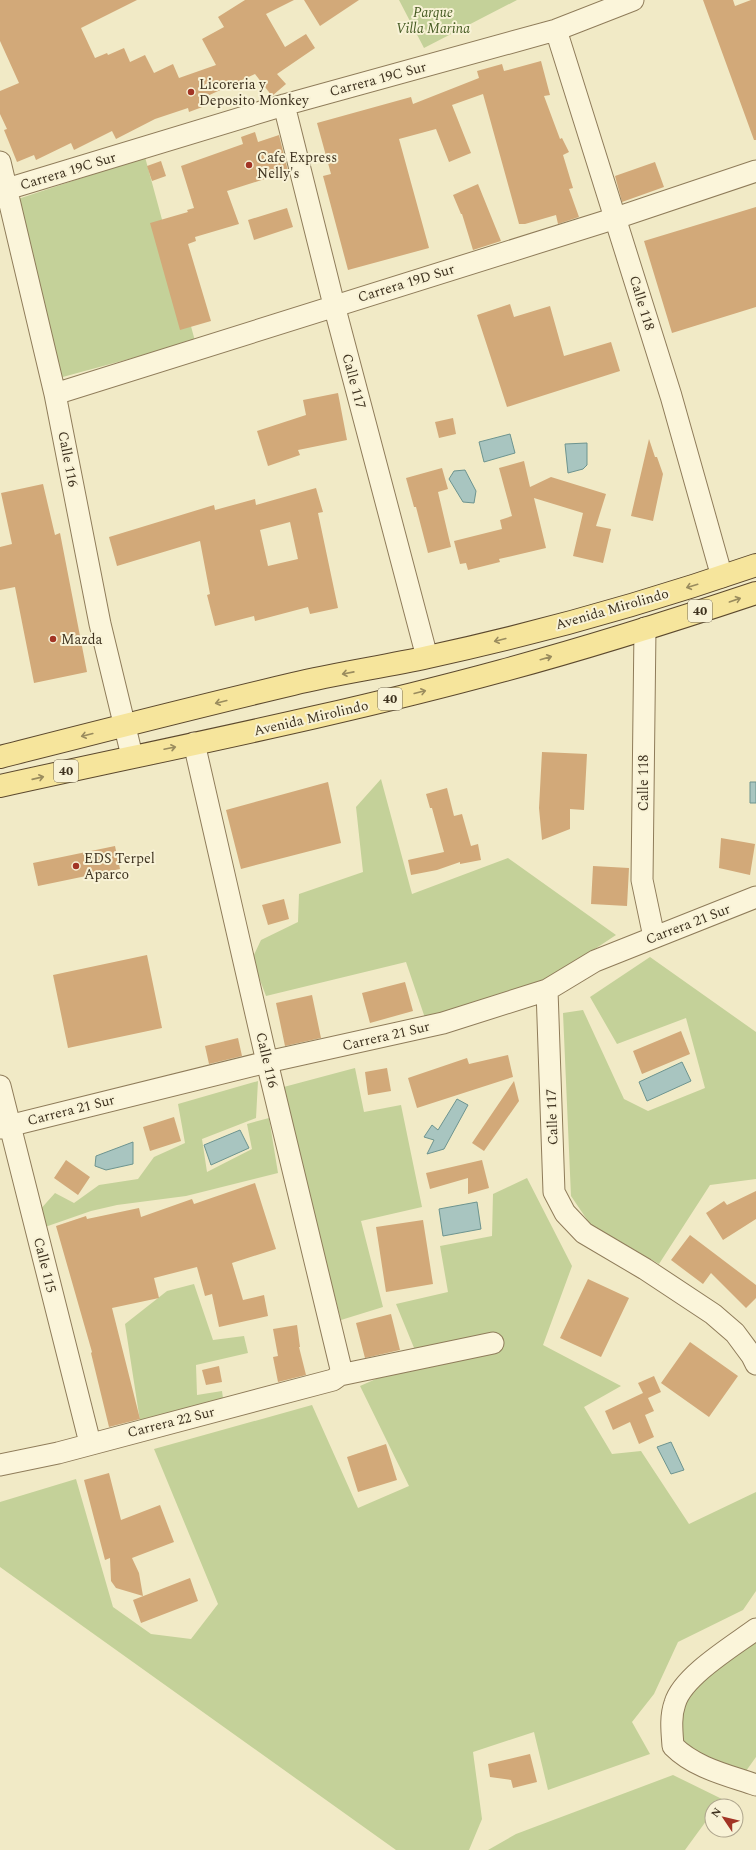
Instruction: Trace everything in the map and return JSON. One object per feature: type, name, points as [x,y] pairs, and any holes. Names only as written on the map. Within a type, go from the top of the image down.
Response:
[{"type":"main road","name":"Avenida Mirolindo","points":[[0,757],[295,684],[427,657],[577,620],[722,577],[756,565]]},
{"type":"main road","name":"Avenida Mirolindo","points":[[0,786],[367,705],[501,671],[756,593]]},
{"type":"street","name":"Carrera 19C Sur","points":[[8,189],[284,105],[556,30],[633,0]]},
{"type":"street","name":"Calle 118","points":[[556,30],[671,396],[722,577]]},
{"type":"street","name":"Calle 117","points":[[284,105],[334,305],[427,657]]},
{"type":"street","name":"Calle 116","points":[[0,162],[8,189],[55,394],[100,624],[132,756]]},
{"type":"street","name":"Carrera 19D Sur","points":[[55,394],[334,305],[616,218],[756,171]]},
{"type":"street","name":"Calle 118","points":[[644,628],[642,880],[654,937]]},
{"type":"street","name":"Calle 116","points":[[194,744],[267,1062],[341,1370],[340,1375]]},
{"type":"street","name":"Carrera 21 Sur","points":[[5,1126],[267,1062],[442,1023],[548,990],[595,962],[654,937],[756,898]]},
{"type":"street","name":"Calle 117","points":[[548,990],[554,1192],[565,1213],[584,1233],[713,1314],[735,1332],[756,1364]]},
{"type":"street","name":"Calle 115","points":[[0,1086],[5,1126],[90,1443]]},
{"type":"street","name":"Carrera 22 Sur","points":[[0,1465],[58,1452],[333,1380],[340,1375],[493,1343]]},
{"type":"street","points":[[756,1629],[686,1683],[675,1703],[671,1726],[673,1746],[683,1756],[702,1766],[756,1785]]},
{"type":"green space","name":"Parque Villa Marina","points":[[399,0],[517,0],[424,48]]},
{"type":"green space","points":[[145,157],[195,341],[59,378],[18,199]]},
{"type":"green space","points":[[381,779],[412,894],[508,858],[616,935],[548,980],[425,1018],[406,962],[266,996],[252,959],[261,940],[298,922],[299,894],[363,872],[356,807]]},
{"type":"green space","points":[[650,957],[756,1032],[756,1179],[710,1185],[659,1264],[590,1224],[571,1196],[563,1013],[583,1010],[624,1099],[648,1111],[705,1088],[686,1018],[617,1044],[590,997]]},
{"type":"green space","points":[[355,1068],[364,1112],[401,1105],[422,1207],[361,1221],[383,1307],[341,1320],[280,1088]]},
{"type":"green space","points":[[258,1081],[256,1118],[202,1139],[207,1172],[252,1149],[247,1124],[269,1118],[278,1173],[186,1196],[117,1205],[91,1211],[45,1227],[38,1212],[55,1193],[74,1203],[99,1185],[138,1179],[154,1157],[185,1143],[178,1104]]},
{"type":"green space","points":[[527,1178],[572,1266],[543,1345],[621,1386],[584,1407],[612,1454],[641,1451],[689,1524],[756,1492],[756,1591],[743,1610],[678,1642],[654,1694],[632,1722],[650,1754],[548,1790],[534,1732],[473,1752],[482,1819],[469,1850],[396,1850],[0,1567],[0,1502],[76,1479],[113,1607],[151,1634],[191,1639],[218,1604],[154,1449],[312,1405],[358,1508],[409,1486],[360,1386],[419,1360],[396,1304],[448,1292],[440,1246],[492,1236],[493,1194]]},
{"type":"green space","points":[[194,1284],[213,1340],[244,1336],[248,1353],[196,1365],[197,1395],[222,1391],[224,1406],[140,1421],[125,1324],[167,1291]]},
{"type":"green space","points":[[756,1638],[756,1757],[746,1771],[681,1750],[677,1710],[705,1668]]},
{"type":"green space","points":[[673,1775],[720,1798],[704,1798],[704,1824],[685,1850],[488,1850],[516,1834]]},
{"type":"water","points":[[510,434],[515,453],[484,462],[479,442]]},
{"type":"water","points":[[587,443],[587,465],[583,469],[568,473],[565,444]]},
{"type":"water","points":[[465,470],[476,491],[474,503],[463,502],[449,479],[454,471]]},
{"type":"water","points":[[750,782],[756,782],[756,803],[750,803]]},
{"type":"water","points":[[682,1062],[691,1081],[647,1101],[639,1082]]},
{"type":"water","points":[[457,1099],[468,1105],[444,1149],[427,1154],[434,1140],[424,1137],[432,1125],[438,1130]]},
{"type":"water","points":[[240,1130],[249,1148],[211,1165],[204,1145]]},
{"type":"water","points":[[133,1142],[133,1164],[106,1170],[95,1166],[96,1156]]},
{"type":"water","points":[[477,1202],[481,1229],[443,1236],[439,1209]]},
{"type":"water","points":[[671,1442],[684,1470],[671,1474],[657,1447]]},
{"type":"building","points":[[0,0],[137,0],[81,28],[95,58],[107,53],[108,55],[124,48],[130,62],[145,55],[154,73],[173,64],[179,78],[216,65],[202,39],[224,27],[218,17],[245,0],[294,0],[266,14],[285,47],[306,34],[315,48],[277,74],[286,84],[272,96],[255,74],[203,98],[205,106],[189,112],[188,108],[155,119],[116,139],[112,131],[74,150],[71,143],[36,160],[34,155],[17,162],[4,130],[7,129],[0,114],[0,91],[19,83],[0,41]]},
{"type":"building","points":[[304,0],[359,0],[320,26]]},
{"type":"building","points":[[703,0],[733,0],[735,6],[751,0],[756,0],[756,140],[754,140]]},
{"type":"building","points":[[541,61],[550,95],[544,96],[560,139],[562,138],[569,152],[563,155],[573,188],[569,189],[579,217],[558,224],[556,215],[525,224],[519,224],[483,94],[452,105],[471,153],[449,162],[436,129],[399,139],[429,248],[348,270],[323,176],[331,174],[317,123],[411,97],[413,104],[479,78],[477,71],[502,64],[504,71]]},
{"type":"building","points":[[255,132],[258,142],[279,135],[289,175],[275,179],[274,176],[227,191],[239,224],[195,237],[196,241],[188,244],[211,321],[180,330],[150,223],[188,212],[187,210],[194,208],[181,166],[243,144],[241,137]]},
{"type":"building","points":[[161,161],[166,176],[152,181],[147,166]]},
{"type":"building","points":[[655,162],[664,187],[622,202],[615,176]]},
{"type":"building","points":[[478,184],[501,241],[473,250],[462,214],[453,195]]},
{"type":"building","points":[[756,207],[756,307],[672,333],[644,241]]},
{"type":"building","points":[[287,208],[293,227],[254,240],[248,220]]},
{"type":"building","points":[[510,304],[514,317],[550,306],[564,356],[611,342],[620,371],[507,407],[477,315]]},
{"type":"building","points":[[338,393],[347,440],[298,450],[300,455],[268,466],[257,431],[306,415],[303,400]]},
{"type":"building","points":[[453,418],[456,434],[439,438],[435,422]]},
{"type":"building","points":[[649,439],[663,474],[653,521],[631,516]]},
{"type":"building","points":[[524,461],[530,487],[551,477],[606,494],[596,526],[611,529],[603,563],[573,556],[583,513],[534,498],[546,548],[499,559],[500,562],[468,570],[466,563],[460,564],[454,541],[502,529],[500,520],[512,516],[499,468]]},
{"type":"building","points":[[442,468],[448,489],[438,492],[451,547],[428,553],[416,507],[414,507],[406,478]]},
{"type":"building","points":[[43,484],[55,535],[60,533],[87,672],[34,683],[15,587],[0,590],[0,547],[12,544],[1,493]]},
{"type":"building","points":[[316,488],[323,512],[318,513],[338,608],[310,614],[308,607],[255,621],[254,616],[215,626],[207,595],[210,594],[200,541],[117,566],[109,537],[214,505],[215,510],[255,499],[256,505]],"holes":[[[290,522],[298,559],[268,566],[260,530]]]},
{"type":"building","points":[[542,752],[587,754],[584,810],[570,809],[570,829],[542,840],[539,808]]},
{"type":"building","points":[[328,782],[341,843],[241,869],[226,810]]},
{"type":"building","points":[[447,788],[454,816],[462,814],[471,846],[478,844],[481,860],[460,864],[460,862],[437,870],[411,875],[408,860],[444,852],[432,808],[430,808],[426,794]]},
{"type":"building","points":[[721,838],[755,844],[750,875],[719,868]]},
{"type":"building","name":"EDS Terpel Aparco","points":[[115,846],[120,869],[38,886],[33,863]]},
{"type":"building","points":[[593,866],[629,868],[627,906],[591,904]]},
{"type":"building","points":[[284,899],[289,919],[268,925],[262,905]]},
{"type":"building","points":[[147,955],[162,1028],[68,1048],[53,975]]},
{"type":"building","points":[[405,982],[413,1011],[370,1023],[362,993]]},
{"type":"building","points":[[312,995],[321,1038],[285,1046],[276,1003]]},
{"type":"building","points":[[681,1031],[690,1054],[642,1074],[633,1051]]},
{"type":"building","points":[[238,1038],[242,1056],[209,1064],[205,1046]]},
{"type":"building","points":[[508,1055],[513,1077],[417,1108],[408,1078],[467,1058],[469,1064]]},
{"type":"building","points":[[387,1068],[391,1091],[368,1095],[365,1072]]},
{"type":"building","points":[[514,1081],[519,1101],[484,1151],[472,1143]]},
{"type":"building","points":[[174,1117],[181,1141],[150,1151],[143,1127]]},
{"type":"building","points":[[66,1160],[90,1177],[78,1195],[54,1178]]},
{"type":"building","points":[[482,1160],[489,1188],[468,1194],[468,1178],[430,1189],[426,1173]]},
{"type":"building","points":[[255,1183],[276,1249],[232,1263],[243,1300],[264,1295],[268,1316],[219,1327],[212,1294],[205,1296],[197,1267],[154,1278],[159,1298],[112,1308],[140,1419],[109,1427],[92,1352],[56,1226],[86,1216],[87,1219],[139,1208],[141,1217],[192,1199],[194,1204]]},
{"type":"building","points":[[756,1191],[756,1219],[723,1240],[706,1213],[724,1201],[727,1205]]},
{"type":"building","points":[[423,1220],[433,1284],[386,1292],[376,1227]]},
{"type":"building","points":[[690,1235],[756,1285],[756,1298],[746,1308],[711,1273],[703,1284],[671,1260]]},
{"type":"building","points":[[588,1279],[629,1298],[601,1357],[560,1338]]},
{"type":"building","points":[[391,1314],[400,1350],[365,1358],[356,1323]]},
{"type":"building","points":[[297,1325],[299,1347],[306,1375],[278,1382],[273,1357],[278,1356],[273,1329]]},
{"type":"building","points":[[690,1342],[738,1376],[709,1417],[661,1383]]},
{"type":"building","points":[[219,1366],[222,1382],[206,1385],[202,1370]]},
{"type":"building","points":[[654,1376],[661,1392],[648,1398],[654,1411],[645,1415],[654,1437],[639,1444],[630,1422],[613,1430],[605,1411],[643,1393],[638,1383]]},
{"type":"building","points":[[386,1444],[397,1480],[358,1492],[347,1457]]},
{"type":"building","points":[[109,1473],[121,1520],[160,1505],[174,1542],[132,1558],[139,1573],[143,1596],[116,1588],[111,1581],[110,1558],[105,1560],[84,1480]]},
{"type":"building","points":[[190,1578],[198,1601],[141,1623],[133,1600]]},
{"type":"building","points":[[530,1754],[537,1782],[513,1788],[511,1780],[490,1777],[488,1764]]},
{"type":"place","name":"Licoreria y Deposito Monkey","points":[[191,92]]},
{"type":"place","name":"Cafe Express Nelly's","points":[[249,165]]},
{"type":"place","name":"Mazda","points":[[53,639]]},
{"type":"place","name":"EDS Terpel Aparco","points":[[76,866]]}]
